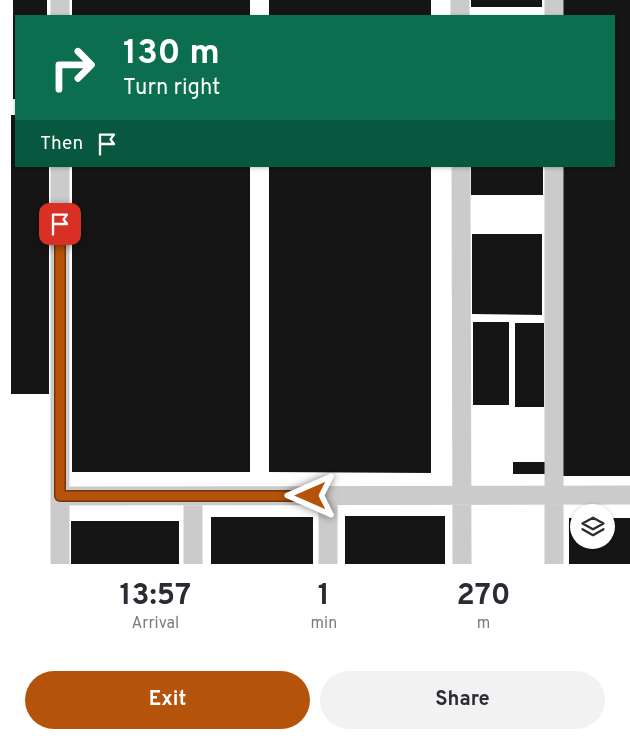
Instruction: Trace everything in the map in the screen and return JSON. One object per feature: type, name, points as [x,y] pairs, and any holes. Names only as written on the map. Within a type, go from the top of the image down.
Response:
[{"type":"lane","points":[[60,0],[60,15]]},
{"type":"lane","points":[[460,0],[460,15]]},
{"type":"lane","points":[[554,0],[554,15]]},
{"type":"lane","points":[[60,167],[60,564]]},
{"type":"lane","points":[[461,167],[462,564]]},
{"type":"lane","points":[[554,167],[554,564]]},
{"type":"lane","points":[[60,496],[630,495]]},
{"type":"lane","points":[[193,496],[193,564]]},
{"type":"lane","points":[[328,496],[328,564]]},
{"type":"building","points":[[13,0],[47,0],[47,15],[15,15],[15,99],[13,99]]},
{"type":"building","points":[[72,0],[250,0],[250,15],[72,15]]},
{"type":"building","points":[[269,0],[431,0],[431,15],[269,15]]},
{"type":"building","points":[[471,0],[542,0],[542,7],[471,7]]},
{"type":"building","points":[[561,0],[630,0],[630,476],[562,476],[561,167],[615,167],[615,15],[561,15]]},
{"type":"building","points":[[11,115],[15,115],[15,167],[49,167],[49,394],[11,394]]},
{"type":"building","points":[[72,167],[250,167],[250,472],[72,472]]},
{"type":"building","points":[[269,167],[431,167],[431,473],[269,472]]},
{"type":"building","points":[[471,167],[543,167],[543,195],[471,195]]},
{"type":"building","points":[[472,234],[542,234],[542,315],[472,314]]},
{"type":"building","points":[[473,322],[509,322],[509,405],[473,405]]},
{"type":"building","points":[[515,323],[544,323],[544,407],[515,407]]},
{"type":"building","points":[[513,462],[547,462],[546,474],[513,474]]},
{"type":"building","points":[[345,516],[445,516],[445,564],[345,564]]},
{"type":"building","points":[[211,517],[313,517],[313,564],[211,564]]},
{"type":"building","points":[[569,518],[570,549],[615,549],[615,518],[630,518],[630,564],[569,564]]},
{"type":"building","points":[[71,521],[179,521],[179,564],[71,564]]},
{"type":"route","points":[[60,224],[60,496],[311,496]]}]
